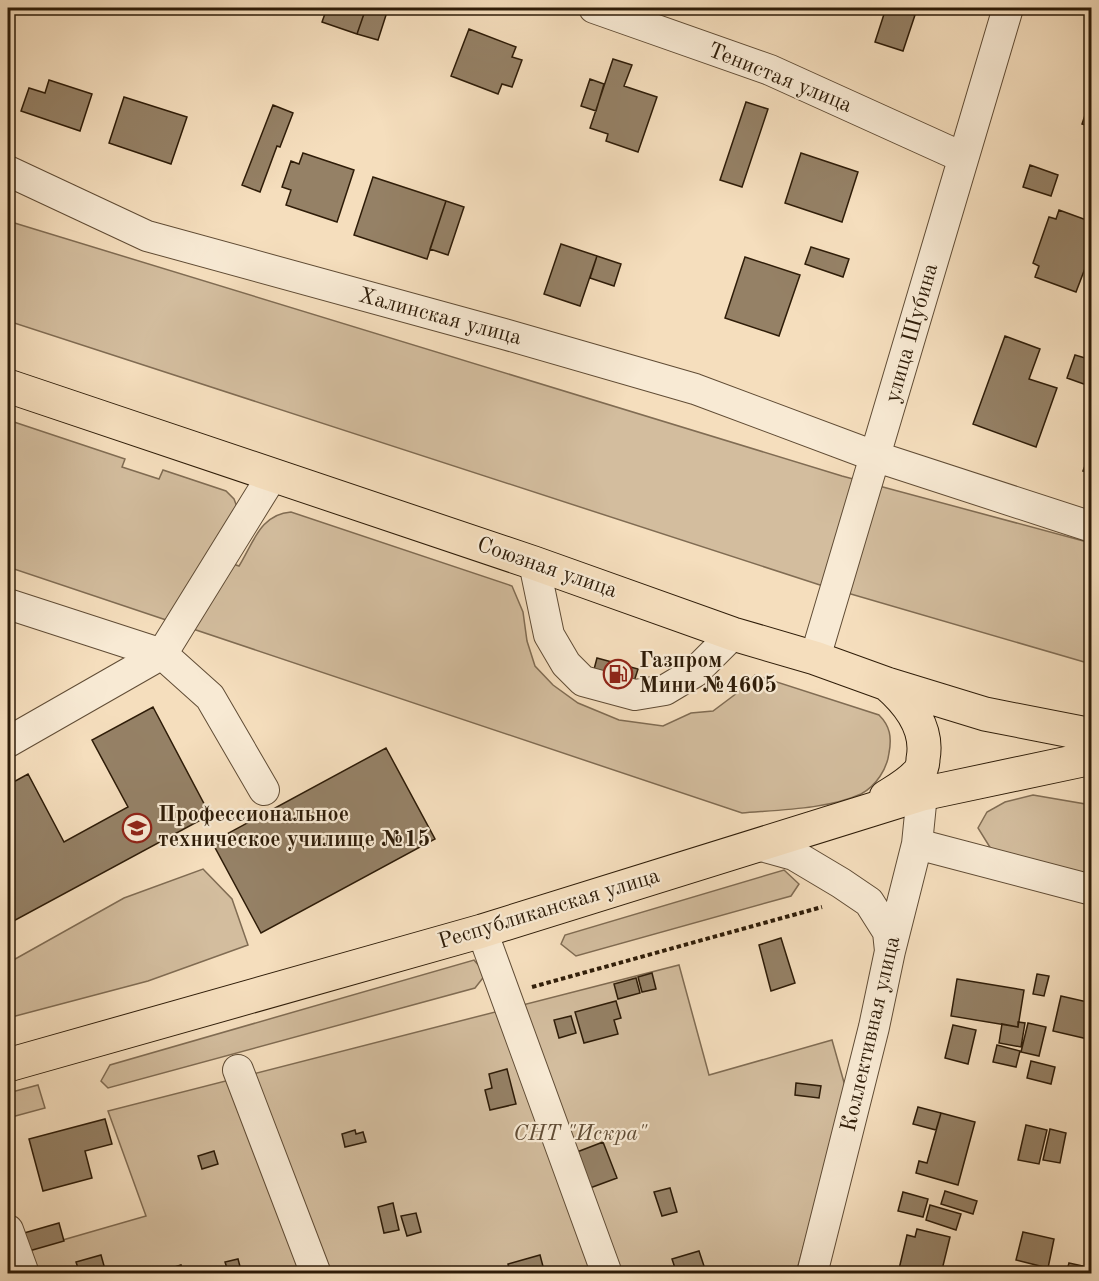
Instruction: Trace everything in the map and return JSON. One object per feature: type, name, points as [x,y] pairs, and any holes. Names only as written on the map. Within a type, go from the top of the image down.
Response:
[{"type":"main road","name":"Союзная улица","points":[[8,386],[534,563],[733,634],[815,658],[886,684],[986,714],[1092,735]]},
{"type":"main road","points":[[855,814],[905,785],[921,770],[925,749],[923,729],[902,696],[886,684]]},
{"type":"main road","name":"Республиканская улица","points":[[8,1065],[482,931],[922,794],[1092,758]]},
{"type":"street","name":"Тенистая улица","points":[[594,8],[770,70],[962,157]]},
{"type":"street","name":"улица Шубина","points":[[815,658],[1008,8]]},
{"type":"street","name":"Халинская улица","points":[[8,171],[147,236],[695,389],[876,457],[1092,527]]},
{"type":"street","points":[[8,742],[162,654],[272,476]]},
{"type":"street","points":[[534,563],[549,635],[566,664],[584,681],[635,695],[665,690],[695,672],[733,634]]},
{"type":"street","points":[[8,604],[162,654],[210,697],[264,790]]},
{"type":"street","name":"Коллективная улица","points":[[812,1274],[917,844],[922,794]]},
{"type":"street","points":[[917,844],[1092,890]]},
{"type":"street","points":[[758,845],[794,855],[869,902],[888,932],[890,951]]},
{"type":"street","points":[[482,931],[607,1274]]},
{"type":"street","points":[[238,1070],[316,1274]]},
{"type":"street","points":[[8,1230],[24,1274]]},
{"type":"path","points":[[505,994],[861,897]]},
{"type":"green space","points":[[8,221],[842,476],[1091,543],[1091,664],[820,585],[8,321]]},
{"type":"green space","points":[[8,420],[125,459],[122,467],[159,479],[163,470],[226,491],[234,499],[237,507],[213,557],[239,566],[265,524],[280,514],[291,512],[512,586],[523,612],[527,641],[535,666],[553,685],[578,703],[619,720],[663,726],[691,713],[713,711],[737,693],[755,675],[879,715],[886,723],[890,737],[886,765],[871,786],[861,794],[848,799],[803,808],[742,813],[8,567]]},
{"type":"green space","points":[[1033,795],[1091,805],[1091,880],[996,857],[978,828],[987,812],[1005,802]]},
{"type":"green space","points":[[203,869],[232,899],[248,945],[148,981],[8,1018],[8,963],[124,898]]},
{"type":"green space","points":[[784,870],[799,884],[791,896],[576,956],[561,944],[565,935]]},
{"type":"green space","points":[[474,960],[486,974],[475,988],[108,1088],[101,1081],[110,1065]]},
{"type":"green space","name":"СНТ \"Искра\"","points":[[679,965],[709,1075],[832,1040],[847,1093],[796,1273],[8,1273],[8,1217],[21,1252],[146,1216],[108,1111]]},
{"type":"green space","points":[[38,1085],[45,1108],[8,1118],[8,1093]]},
{"type":"building","points":[[327,8],[366,8],[357,34],[322,22]]},
{"type":"building","points":[[366,8],[387,12],[378,40],[357,34]]},
{"type":"building","points":[[886,8],[894,8],[915,15],[903,51],[875,42]]},
{"type":"building","points":[[469,29],[516,47],[512,57],[522,60],[512,87],[502,84],[498,94],[451,76]]},
{"type":"building","points":[[613,59],[632,65],[624,86],[657,97],[638,152],[606,141],[608,134],[590,128]]},
{"type":"building","points":[[590,79],[604,84],[596,111],[581,106]]},
{"type":"building","points":[[49,80],[92,94],[80,131],[21,111],[29,88],[45,93]]},
{"type":"building","points":[[1092,95],[1092,127],[1082,124]]},
{"type":"building","points":[[124,97],[187,117],[171,164],[109,143]]},
{"type":"building","points":[[746,102],[768,109],[742,187],[720,180]]},
{"type":"building","points":[[273,105],[293,113],[280,147],[277,146],[260,192],[242,185]]},
{"type":"building","points":[[303,153],[354,170],[337,222],[286,205],[291,190],[282,187],[291,161],[299,164]]},
{"type":"building","points":[[801,153],[858,172],[842,222],[785,203]]},
{"type":"building","points":[[1030,165],[1058,175],[1051,196],[1023,187]]},
{"type":"building","points":[[373,177],[446,201],[427,259],[354,235]]},
{"type":"building","points":[[446,201],[464,207],[448,255],[430,249]]},
{"type":"building","points":[[1059,210],[1092,222],[1092,250],[1076,292],[1035,277],[1039,266],[1033,263],[1049,217],[1056,219]]},
{"type":"building","points":[[561,244],[597,256],[580,306],[544,294]]},
{"type":"building","points":[[811,247],[849,259],[843,277],[805,264]]},
{"type":"building","points":[[597,256],[621,264],[614,286],[590,278]]},
{"type":"building","points":[[745,257],[800,275],[779,336],[725,318]]},
{"type":"building","points":[[1005,336],[1040,349],[1029,379],[1057,388],[1036,447],[973,424]]},
{"type":"building","points":[[1075,355],[1092,360],[1092,387],[1067,378]]},
{"type":"building","points":[[1092,447],[1092,474],[1083,471]]},
{"type":"building","points":[[597,658],[638,669],[632,688],[592,677]]},
{"type":"building","name":"Профессиональное техническое училище №15","points":[[153,707],[210,815],[8,924],[8,785],[28,774],[64,842],[128,807],[92,740]]},
{"type":"building","points":[[386,748],[435,839],[261,933],[212,842]]},
{"type":"building","points":[[781,938],[795,983],[771,991],[759,945]]},
{"type":"building","points":[[652,973],[656,989],[642,992],[638,977]]},
{"type":"building","points":[[1037,974],[1049,976],[1044,996],[1033,994]]},
{"type":"building","points":[[636,978],[640,993],[618,999],[614,984]]},
{"type":"building","points":[[957,979],[1024,990],[1018,1027],[951,1016]]},
{"type":"building","points":[[1061,996],[1092,1003],[1092,1040],[1053,1031]]},
{"type":"building","points":[[616,1001],[621,1018],[614,1020],[618,1034],[584,1043],[575,1012]]},
{"type":"building","points":[[571,1016],[576,1033],[559,1038],[554,1020]]},
{"type":"building","points":[[1018,1022],[1025,1023],[1021,1047],[999,1043],[1002,1024],[1018,1027]]},
{"type":"building","points":[[1028,1023],[1046,1027],[1039,1056],[1021,1052]]},
{"type":"building","points":[[953,1025],[976,1030],[968,1064],[945,1058]]},
{"type":"building","points":[[997,1045],[1020,1051],[1016,1067],[993,1062]]},
{"type":"building","points":[[1031,1061],[1055,1067],[1051,1084],[1027,1078]]},
{"type":"building","points":[[507,1069],[516,1104],[490,1110],[485,1090],[492,1088],[489,1074]]},
{"type":"building","points":[[796,1083],[821,1086],[819,1098],[795,1095]]},
{"type":"building","points":[[918,1107],[941,1113],[936,1130],[913,1124]]},
{"type":"building","points":[[941,1113],[975,1122],[958,1185],[916,1173],[919,1161],[927,1163]]},
{"type":"building","points":[[105,1119],[112,1144],[85,1151],[92,1178],[43,1191],[29,1139]]},
{"type":"building","points":[[1026,1125],[1047,1130],[1039,1164],[1018,1160]]},
{"type":"building","points":[[1050,1129],[1066,1133],[1060,1163],[1043,1160]]},
{"type":"building","points":[[355,1130],[356,1134],[363,1132],[366,1142],[345,1147],[342,1134]]},
{"type":"building","points":[[603,1142],[617,1178],[590,1188],[577,1152]]},
{"type":"building","points":[[214,1151],[218,1164],[202,1169],[198,1156]]},
{"type":"building","points":[[670,1188],[677,1212],[662,1216],[654,1192]]},
{"type":"building","points":[[945,1191],[977,1201],[973,1214],[941,1204]]},
{"type":"building","points":[[903,1192],[928,1199],[923,1217],[898,1211]]},
{"type":"building","points":[[393,1203],[399,1230],[384,1233],[378,1207]]},
{"type":"building","points":[[930,1205],[961,1214],[956,1230],[926,1220]]},
{"type":"building","points":[[416,1213],[421,1232],[407,1236],[401,1216]]},
{"type":"building","points":[[59,1223],[64,1241],[22,1253],[17,1235]]},
{"type":"building","points":[[917,1229],[950,1237],[941,1274],[918,1274],[899,1269],[907,1235],[915,1237]]},
{"type":"building","points":[[1023,1232],[1054,1239],[1048,1268],[1016,1260]]},
{"type":"building","points":[[699,1251],[705,1269],[692,1274],[677,1274],[672,1259]]},
{"type":"building","points":[[101,1255],[106,1273],[80,1274],[76,1262]]},
{"type":"building","points":[[540,1255],[545,1274],[510,1274],[508,1264]]},
{"type":"building","points":[[238,1259],[242,1274],[229,1274],[225,1262]]},
{"type":"building","points":[[1069,1263],[1092,1268],[1092,1274],[1066,1274]]},
{"type":"building","points":[[181,1265],[184,1274],[169,1274],[168,1269]]},
{"type":"place","name":"Газпром Мини №4605","points":[[618,674]]},
{"type":"place","name":"Профессиональное техническое училище №15","points":[[137,828]]}]
